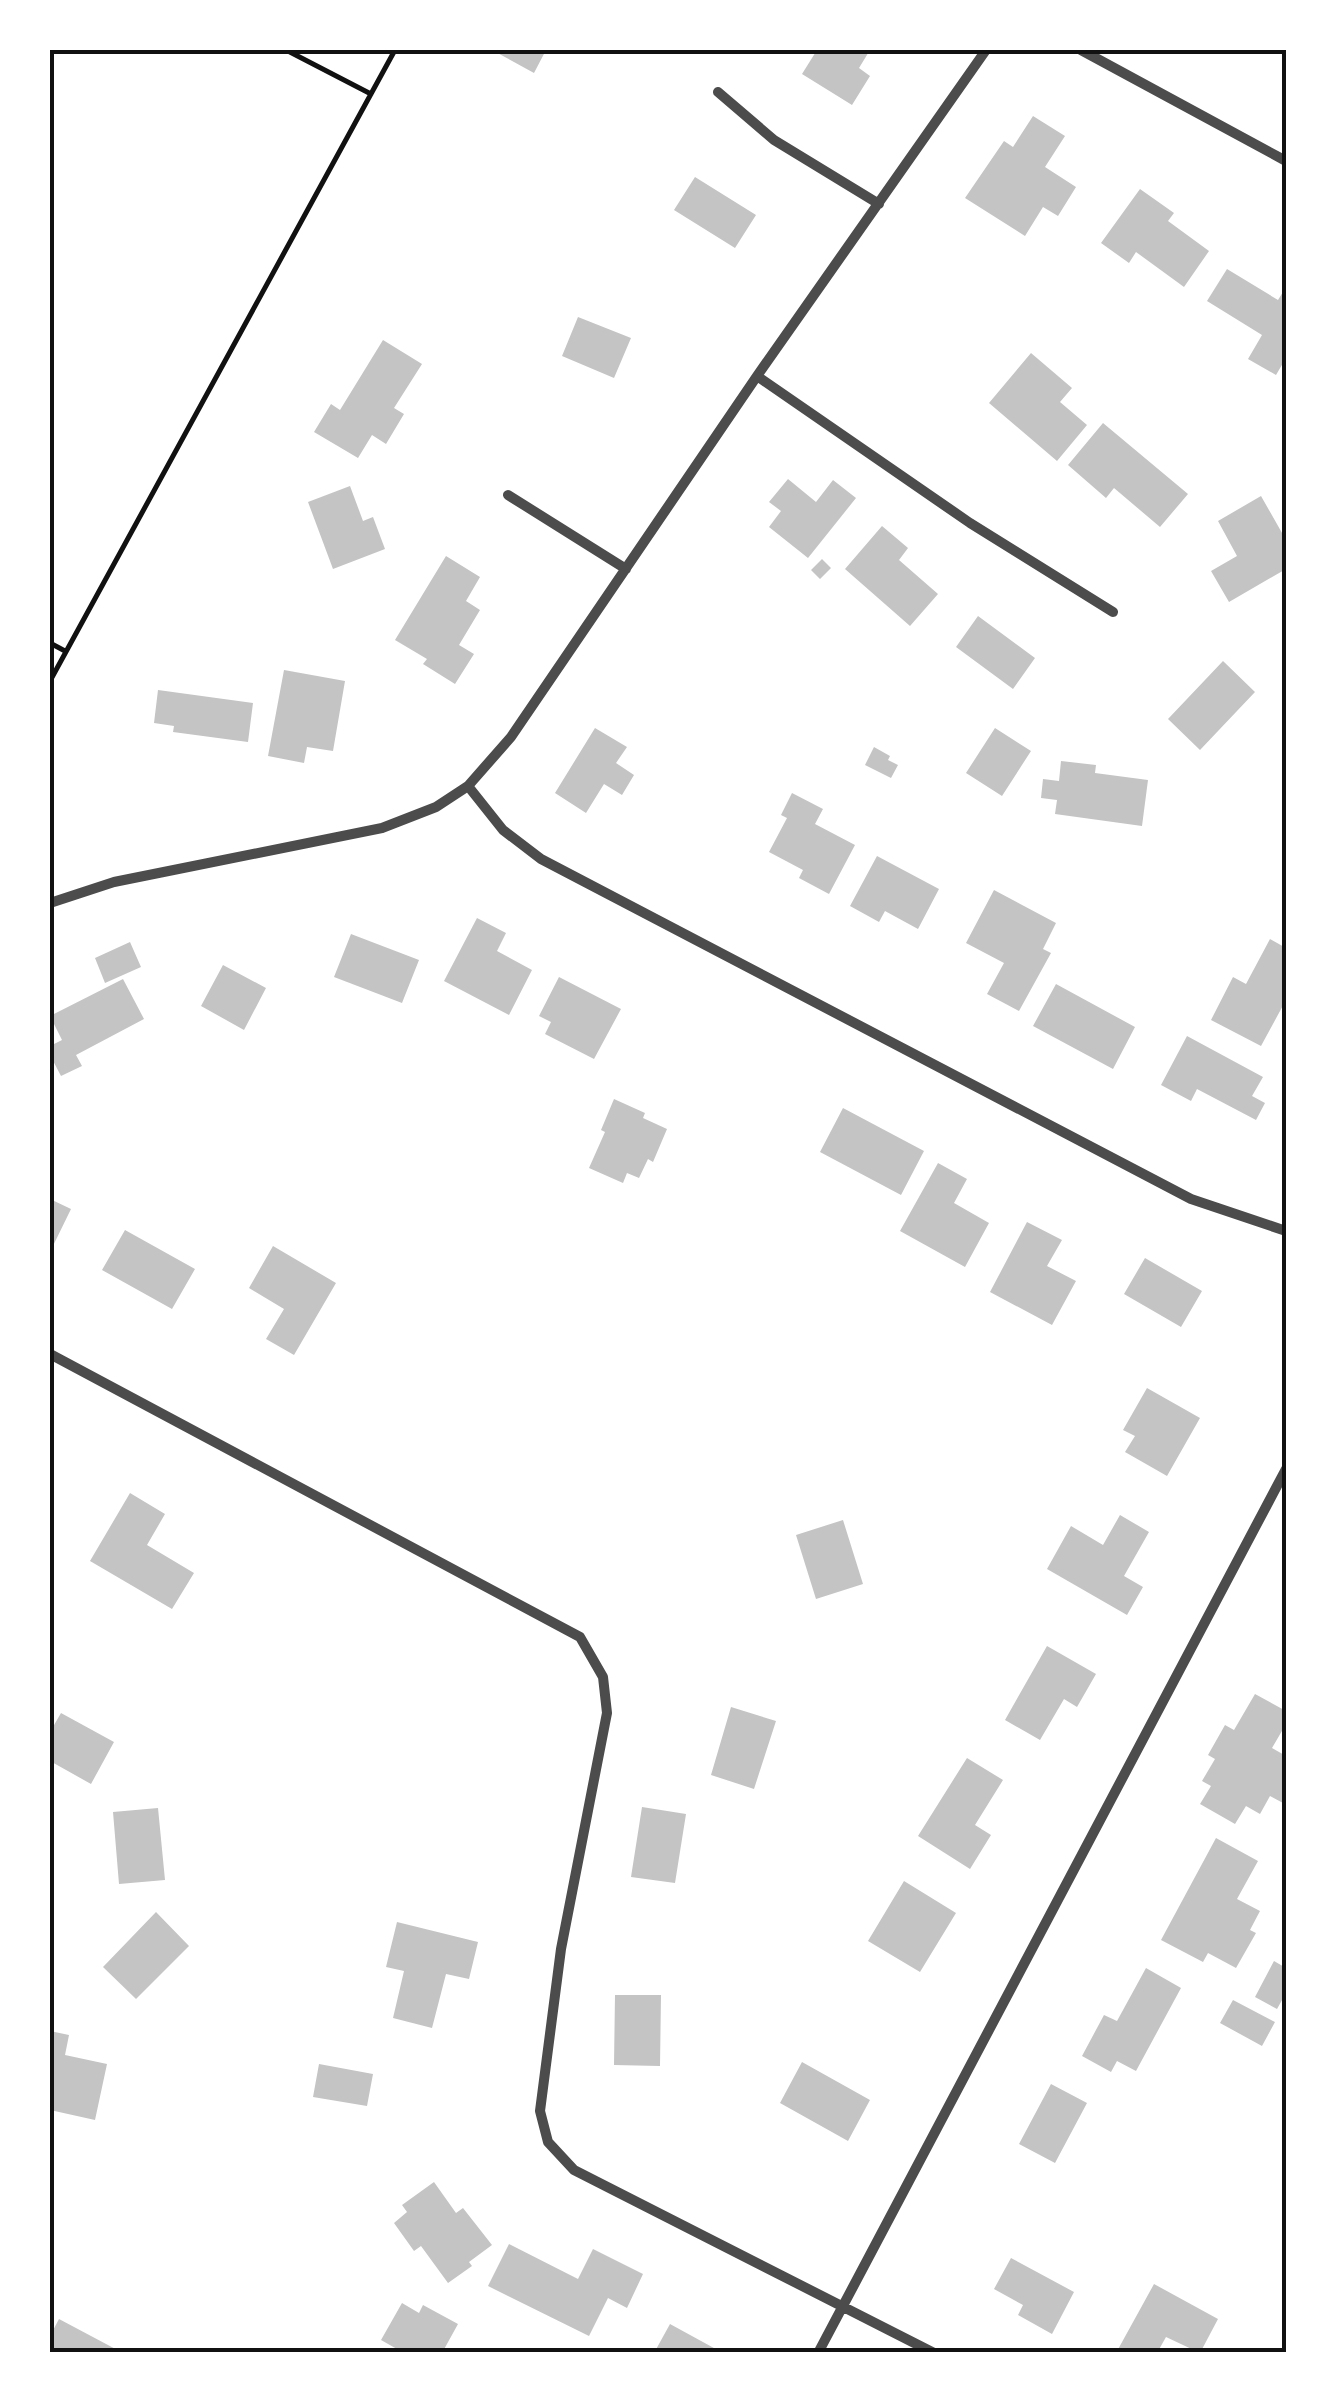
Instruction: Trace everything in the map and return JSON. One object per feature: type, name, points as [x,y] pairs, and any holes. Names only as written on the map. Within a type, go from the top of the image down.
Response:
[{"type":"street","points":[[50,903],[114,882],[382,828],[436,807],[468,786],[511,736],[986,50]]},
{"type":"street","points":[[1081,50],[1286,160]]},
{"type":"street","points":[[718,92],[774,140],[879,204]]},
{"type":"street","points":[[757,376],[970,523],[1112,612]]},
{"type":"street","points":[[508,494],[626,569]]},
{"type":"street","points":[[468,786],[503,830],[541,859],[1191,1199],[1286,1231]]},
{"type":"street","points":[[50,1354],[580,1637],[603,1677],[607,1713],[561,1949],[540,2111],[548,2142],[574,2170],[934,2353]]},
{"type":"street","points":[[818,2353],[1286,1468]]},
{"type":"path","points":[[286,50],[370,94]]},
{"type":"path","points":[[50,680],[395,50]]},
{"type":"path","points":[[50,643],[66,652]]},
{"type":"building","points":[[492,50],[546,50],[534,73]]},
{"type":"building","points":[[817,50],[870,50],[859,68],[870,76],[852,105],[802,74]]},
{"type":"building","points":[[1033,116],[1065,136],[1045,167],[1076,187],[1058,216],[1043,207],[1025,236],[965,198],[1004,141],[1013,147]]},
{"type":"building","points":[[695,177],[756,215],[735,248],[674,210]]},
{"type":"building","points":[[1140,189],[1174,213],[1168,221],[1209,251],[1184,287],[1136,252],[1129,263],[1101,243]]},
{"type":"building","points":[[1227,269],[1278,300],[1286,287],[1286,358],[1276,375],[1248,359],[1262,335],[1207,301]]},
{"type":"building","points":[[578,317],[631,338],[614,378],[562,356]]},
{"type":"building","points":[[383,340],[422,364],[394,408],[404,414],[386,444],[372,435],[358,458],[314,432],[331,404],[340,410]]},
{"type":"building","points":[[1031,353],[1072,388],[1060,402],[1087,425],[1057,461],[989,403]]},
{"type":"building","points":[[1103,423],[1188,494],[1160,527],[1114,488],[1106,498],[1068,465]]},
{"type":"building","points":[[788,479],[816,502],[833,480],[856,498],[808,558],[769,527],[781,511],[769,502]]},
{"type":"building","points":[[350,486],[363,521],[373,517],[385,549],[333,569],[308,502]]},
{"type":"building","points":[[1261,496],[1286,540],[1286,569],[1229,602],[1211,571],[1237,556],[1218,521]]},
{"type":"building","points":[[882,526],[908,548],[899,560],[938,594],[910,626],[845,569]]},
{"type":"building","points":[[446,556],[480,577],[466,601],[480,610],[459,645],[474,654],[455,684],[423,664],[427,659],[395,640]]},
{"type":"building","points":[[822,559],[831,568],[820,579],[811,570]]},
{"type":"building","points":[[978,616],[1035,658],[1013,689],[956,647]]},
{"type":"building","points":[[1223,661],[1255,692],[1200,750],[1168,719]]},
{"type":"building","points":[[284,670],[345,681],[333,751],[307,747],[304,763],[268,756]]},
{"type":"building","points":[[158,690],[253,703],[248,742],[173,732],[174,726],[154,723]]},
{"type":"building","points":[[595,728],[627,747],[616,763],[634,775],[622,795],[604,784],[586,813],[555,793]]},
{"type":"building","points":[[995,728],[1031,751],[1002,796],[966,773]]},
{"type":"building","points":[[874,747],[898,765],[891,778],[865,765]]},
{"type":"building","points":[[1061,761],[1096,765],[1095,773],[1148,780],[1142,826],[1055,814],[1057,800],[1041,798],[1043,779],[1059,781]]},
{"type":"building","points":[[792,793],[823,809],[815,824],[855,845],[829,894],[799,878],[803,870],[769,852],[787,818],[781,815]]},
{"type":"building","points":[[877,856],[939,889],[918,929],[885,911],[879,922],[850,906]]},
{"type":"building","points":[[994,890],[1056,923],[1043,949],[1051,953],[1019,1011],[987,994],[1004,963],[966,943]]},
{"type":"building","points":[[477,918],[506,933],[497,951],[532,970],[509,1015],[444,981]]},
{"type":"building","points":[[351,934],[419,960],[402,1003],[334,977]]},
{"type":"building","points":[[1270,939],[1286,948],[1286,1000],[1261,1046],[1211,1020],[1233,977],[1246,984]]},
{"type":"building","points":[[130,942],[141,967],[105,983],[95,958]]},
{"type":"building","points":[[223,965],[266,988],[244,1030],[201,1006]]},
{"type":"building","points":[[559,977],[621,1009],[594,1059],[545,1034],[551,1022],[539,1016]]},
{"type":"building","points":[[123,979],[144,1019],[76,1055],[82,1066],[61,1076],[50,1055],[50,1046],[62,1040],[50,1016]]},
{"type":"building","points":[[1056,984],[1135,1027],[1113,1069],[1033,1026]]},
{"type":"building","points":[[1187,1036],[1263,1077],[1252,1096],[1265,1103],[1256,1120],[1197,1089],[1191,1101],[1161,1085]]},
{"type":"building","points":[[614,1099],[645,1113],[643,1118],[667,1129],[653,1162],[648,1159],[639,1178],[627,1173],[623,1183],[589,1168]]},
{"type":"building","points":[[843,1108],[924,1151],[901,1195],[820,1152]]},
{"type":"building","points":[[938,1163],[967,1179],[954,1203],[989,1223],[965,1267],[900,1231]]},
{"type":"building","points":[[50,1199],[71,1209],[50,1252]]},
{"type":"building","points":[[1027,1222],[1062,1240],[1047,1266],[1076,1281],[1052,1325],[990,1292]]},
{"type":"building","points":[[125,1230],[195,1269],[172,1309],[102,1270]]},
{"type":"building","points":[[273,1246],[336,1283],[294,1355],[266,1339],[284,1309],[249,1288]]},
{"type":"building","points":[[1145,1258],[1202,1291],[1181,1327],[1124,1294]]},
{"type":"building","points":[[1147,1388],[1200,1418],[1167,1476],[1125,1452],[1135,1436],[1123,1430]]},
{"type":"building","points":[[130,1493],[165,1514],[147,1545],[194,1573],[172,1609],[90,1561]]},
{"type":"building","points":[[1120,1515],[1149,1532],[1124,1576],[1143,1587],[1127,1615],[1047,1569],[1071,1526],[1103,1545]]},
{"type":"building","points":[[843,1520],[863,1584],[816,1599],[796,1535]]},
{"type":"building","points":[[1047,1646],[1096,1674],[1077,1707],[1064,1699],[1040,1740],[1005,1720]]},
{"type":"building","points":[[1255,1694],[1286,1711],[1286,1724],[1272,1748],[1286,1756],[1286,1797],[1283,1803],[1270,1796],[1260,1814],[1246,1806],[1235,1824],[1200,1804],[1211,1786],[1202,1781],[1215,1759],[1208,1755],[1225,1725],[1234,1730]]},
{"type":"building","points":[[731,1707],[776,1721],[754,1789],[711,1775]]},
{"type":"building","points":[[61,1713],[114,1742],[91,1784],[50,1761],[50,1732]]},
{"type":"building","points":[[967,1758],[1003,1780],[975,1825],[991,1835],[970,1869],[918,1836]]},
{"type":"building","points":[[642,1807],[686,1814],[675,1883],[631,1877]]},
{"type":"building","points":[[158,1808],[165,1880],[119,1884],[113,1812]]},
{"type":"building","points":[[1216,1838],[1258,1861],[1237,1899],[1260,1911],[1250,1930],[1256,1933],[1236,1968],[1208,1953],[1203,1962],[1161,1940]]},
{"type":"building","points":[[904,1881],[956,1913],[920,1972],[868,1941]]},
{"type":"building","points":[[156,1912],[189,1946],[136,1999],[103,1967]]},
{"type":"building","points":[[397,1922],[478,1942],[469,1979],[446,1974],[432,2028],[393,2018],[404,1971],[386,1967]]},
{"type":"building","points":[[1274,1961],[1286,1968],[1286,1993],[1277,2009],[1255,1997]]},
{"type":"building","points":[[1146,1968],[1181,1988],[1136,2071],[1117,2061],[1111,2072],[1082,2056],[1104,2015],[1117,2021]]},
{"type":"building","points":[[615,1995],[661,1995],[660,2066],[614,2065]]},
{"type":"building","points":[[1233,2000],[1275,2022],[1262,2046],[1220,2023]]},
{"type":"building","points":[[50,2031],[69,2035],[65,2055],[107,2064],[95,2120],[50,2110]]},
{"type":"building","points":[[802,2062],[870,2100],[848,2141],[780,2103]]},
{"type":"building","points":[[319,2064],[373,2074],[367,2106],[313,2097]]},
{"type":"building","points":[[1051,2084],[1087,2103],[1055,2163],[1019,2144]]},
{"type":"building","points":[[434,2182],[456,2213],[463,2208],[492,2245],[448,2283],[421,2246],[414,2251],[394,2223],[407,2212],[402,2205]]},
{"type":"building","points":[[509,2244],[578,2279],[593,2249],[643,2274],[627,2308],[608,2298],[589,2336],[488,2286]]},
{"type":"building","points":[[1011,2258],[1074,2292],[1052,2334],[1018,2315],[1023,2305],[994,2289]]},
{"type":"building","points":[[1154,2284],[1218,2319],[1200,2353],[1166,2337],[1157,2353],[1116,2353]]},
{"type":"building","points":[[402,2303],[419,2313],[423,2305],[458,2324],[442,2353],[404,2353],[381,2340]]},
{"type":"building","points":[[59,2319],[123,2353],[50,2353],[50,2336]]},
{"type":"building","points":[[670,2324],[723,2353],[654,2353]]}]
